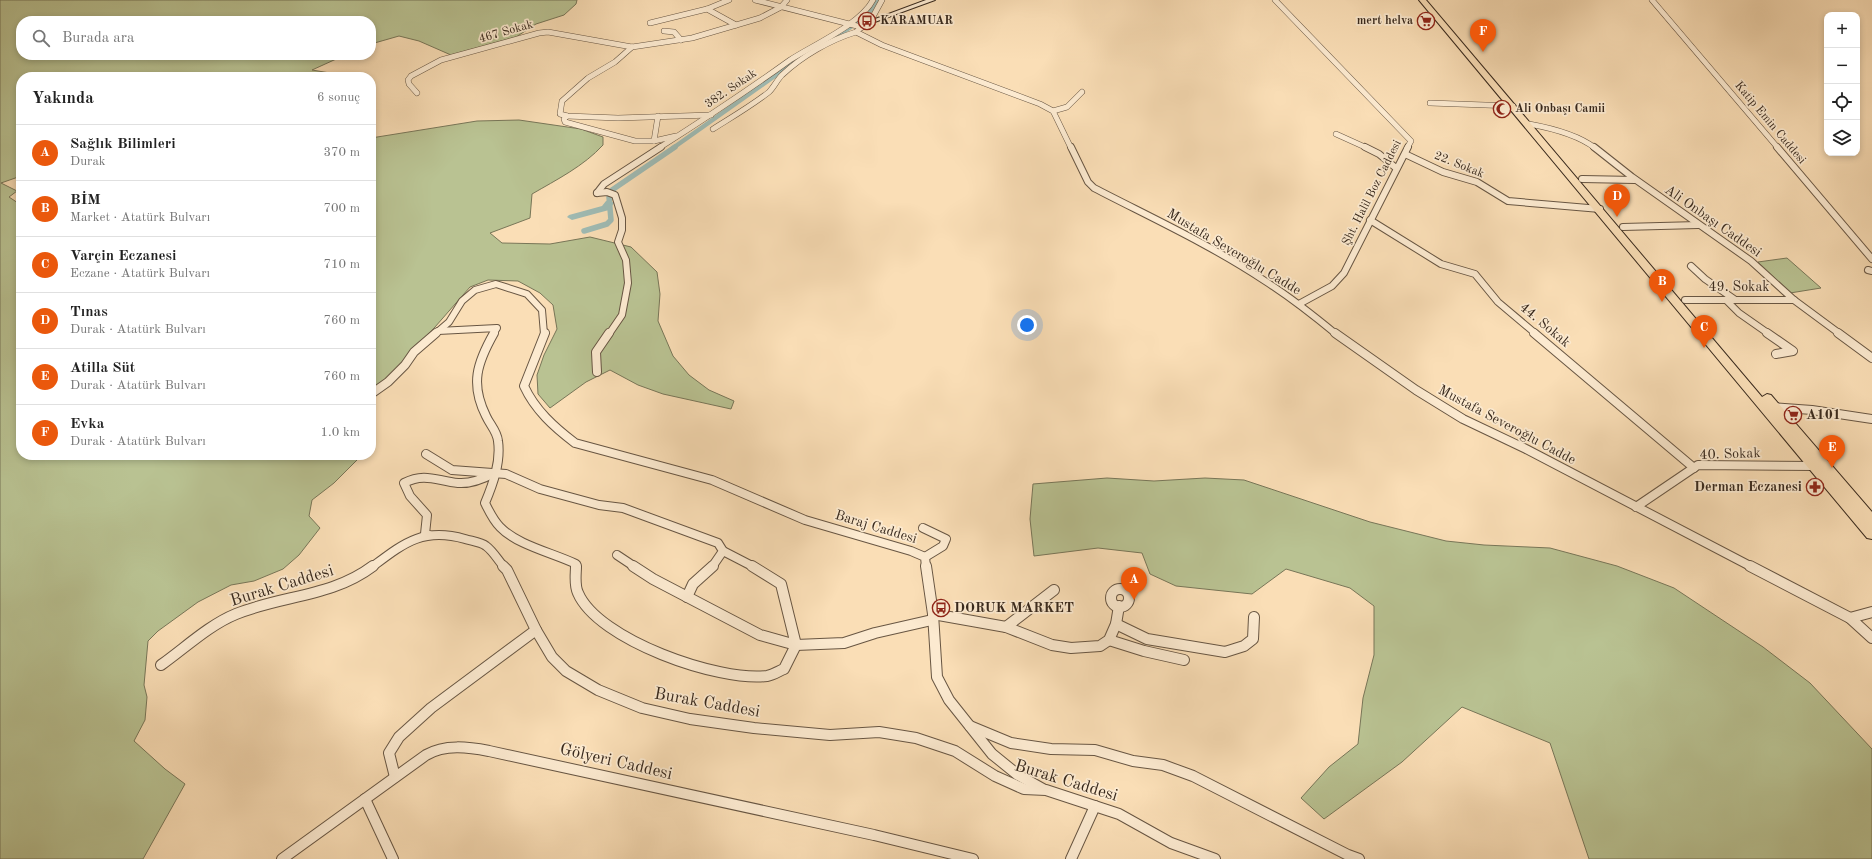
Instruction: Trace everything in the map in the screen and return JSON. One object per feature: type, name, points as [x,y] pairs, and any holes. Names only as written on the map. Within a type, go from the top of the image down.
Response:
[{"type":"main road","points":[[1422,0],[1513,106],[1582,179],[1774,407],[1872,520]]},
{"type":"main road","points":[[1428,0],[1762,406],[1872,534]]},
{"type":"street","points":[[650,24],[707,9],[729,0]]},
{"type":"street","points":[[755,0],[849,24],[858,28],[882,45],[1040,104],[1053,111],[1064,110],[1069,107],[1082,92]]},
{"type":"street","name":"467 Sokak","points":[[417,93],[409,84],[408,80],[411,76],[441,60],[539,33],[556,33],[632,47],[692,38],[760,18],[781,7],[787,0]]},
{"type":"street","name":"382. Sokak","points":[[597,372],[596,352],[622,315],[628,283],[626,260],[618,242],[622,235],[624,222],[622,211],[614,194],[607,192],[597,193],[604,184],[770,77],[791,60],[849,24],[870,6],[873,0]]},
{"type":"street","points":[[870,22],[882,0]]},
{"type":"street","points":[[713,129],[743,111],[771,90],[772,86],[780,78],[800,62],[836,39],[870,22],[932,0]]},
{"type":"street","name":"Şht. Halil Boz Caddesi","points":[[1275,0],[1411,141],[1340,278],[1332,286],[1299,304]]},
{"type":"street","name":"Katip Emin Caddesi","points":[[1652,0],[1872,259]]},
{"type":"street","points":[[707,9],[736,24]]},
{"type":"street","points":[[664,31],[674,32],[681,40]]},
{"type":"street","points":[[632,47],[615,62],[588,78],[562,101],[560,114],[567,116],[618,118],[712,115]]},
{"type":"street","points":[[1430,103],[1513,106]]},
{"type":"street","name":"Mustafa Severoğlu Cadde","points":[[1053,111],[1088,182],[1094,188],[1201,243],[1264,280],[1299,304],[1345,341],[1416,390],[1463,419],[1526,449],[1850,618],[1872,638]]},
{"type":"street","points":[[567,116],[564,120],[565,122],[583,126],[623,139],[635,141],[654,141],[682,134]]},
{"type":"street","points":[[654,141],[658,116]]},
{"type":"street","name":"Ali Onbaşı Caddesi","points":[[1532,125],[1555,129],[1590,144],[1635,180],[1751,261],[1794,300],[1872,358]]},
{"type":"street","points":[[1336,134],[1379,154],[1396,168]]},
{"type":"street","name":"22. Sokak","points":[[1405,154],[1443,172],[1477,182],[1508,201],[1600,209]]},
{"type":"street","points":[[1582,179],[1635,180]]},
{"type":"street","name":"44. Sokak","points":[[1370,220],[1441,264],[1475,274],[1498,302],[1694,468]]},
{"type":"street","points":[[1623,227],[1698,225]]},
{"type":"street","points":[[1691,266],[1730,299],[1739,312],[1793,351],[1776,354]]},
{"type":"street","name":"Baraj Caddesi","points":[[376,390],[388,382],[405,365],[414,352],[449,322],[462,301],[475,290],[496,284],[527,294],[542,310],[545,332],[524,386],[531,401],[541,413],[557,429],[576,443],[712,480],[805,520],[911,551],[925,557],[933,617],[937,677],[949,700],[992,754],[1018,775],[1046,790]]},
{"type":"street","name":"49. Sokak","points":[[1684,300],[1794,300]]},
{"type":"street","points":[[426,454],[452,470],[495,472],[525,481],[540,489],[599,505],[623,508],[700,535],[718,543],[723,550],[758,569],[781,584],[796,645],[784,669],[768,676],[733,675],[703,670],[666,657],[633,641],[589,610],[577,592],[576,564],[544,551],[505,531],[494,520],[485,503],[495,472],[500,458],[498,440],[494,426],[486,415],[479,398],[476,381],[480,364],[497,328],[438,331]]},
{"type":"street","points":[[1762,406],[1812,410],[1872,419]]},
{"type":"street","name":"40. Sokak","points":[[1636,507],[1698,465],[1814,466]]},
{"type":"street","points":[[429,535],[425,534],[427,515],[410,496],[404,483],[417,476],[438,478],[452,482],[466,482],[480,480],[495,472]]},
{"type":"street","points":[[923,528],[946,539],[943,546],[925,557]]},
{"type":"street","name":"Burak Caddesi","points":[[161,665],[213,627],[236,614],[297,596],[321,592],[346,583],[361,575],[397,548],[417,538],[429,535],[450,535],[485,545],[507,570],[536,630],[552,657],[566,671],[598,690],[642,708],[690,719],[754,728],[830,735],[880,732],[916,738],[955,751],[996,776],[1024,788],[1046,790],[1119,814],[1171,843],[1216,859]]},
{"type":"street","points":[[687,597],[693,584],[711,569],[723,550]]},
{"type":"street","points":[[617,555],[653,579],[760,635],[796,645],[844,643],[933,617],[1006,627],[1052,645],[1071,648],[1100,646],[1109,640],[1116,624],[1119,606]]},
{"type":"street","points":[[1006,627],[1054,590]]},
{"type":"street","points":[[1850,618],[1872,612]]},
{"type":"street","points":[[1116,624],[1147,640],[1225,652],[1244,646],[1253,639],[1254,617]]},
{"type":"street","points":[[395,777],[389,753],[399,737],[431,708],[536,630]]},
{"type":"street","points":[[1109,640],[1144,651],[1184,660]]},
{"type":"street","points":[[968,725],[1011,743],[1051,749],[1095,750],[1133,761],[1163,765],[1193,776],[1348,855],[1359,859]]},
{"type":"street","name":"Gölyeri Caddesi","points":[[282,859],[432,752],[457,747],[471,748],[867,834],[973,859]]},
{"type":"street","points":[[366,799],[392,859]]},
{"type":"street","points":[[1071,859],[1095,806]]},
{"type":"green space","points":[[0,0],[577,0],[576,4],[564,15],[536,24],[516,37],[451,55],[419,41],[399,36],[376,43],[376,16],[16,16],[16,60],[334,60],[312,70],[324,72],[16,72],[16,178],[1,183],[16,190],[9,197],[16,202],[16,460],[357,460],[334,483],[312,500],[309,516],[320,528],[299,555],[283,569],[254,581],[231,585],[198,602],[158,631],[148,641],[144,685],[147,697],[145,720],[134,741],[165,769],[185,784],[143,859],[0,859]]},
{"type":"green space","points":[[519,120],[581,129],[603,137],[603,145],[587,160],[532,194],[530,218],[490,233],[502,243],[550,244],[590,237],[631,247],[657,272],[660,294],[658,321],[673,356],[689,375],[709,390],[734,401],[731,409],[663,394],[638,385],[610,370],[586,382],[550,408],[538,394],[537,375],[544,355],[557,329],[553,305],[540,293],[518,281],[488,280],[470,287],[435,327],[382,383],[376,386],[376,137],[477,121]]},
{"type":"green space","points":[[1787,258],[1821,288],[1790,293],[1758,262]]},
{"type":"green space","points":[[1107,478],[1154,481],[1205,478],[1244,480],[1370,522],[1446,541],[1484,545],[1550,548],[1617,566],[1674,588],[1763,647],[1810,683],[1872,749],[1872,859],[1589,859],[1550,743],[1462,707],[1402,762],[1324,819],[1301,798],[1329,767],[1358,744],[1363,698],[1374,655],[1374,606],[1350,588],[1286,569],[1252,594],[1176,586],[1150,574],[1142,553],[1098,548],[1034,556],[1030,519],[1033,484]]},
{"type":"waterway","points":[[824,44],[866,17],[878,0]]},
{"type":"waterway","points":[[673,148],[793,63]]},
{"type":"waterway","points":[[584,231],[607,224],[611,220],[609,197],[612,190],[675,147]]},
{"type":"waterway","points":[[572,217],[606,208],[609,203]]},
{"type":"place","name":"KARAMUAR","points":[[867,21]]},
{"type":"place","name":"mert helva","points":[[1426,21]]},
{"type":"place","name":"Evka","points":[[1483,52]]},
{"type":"place","name":"Ali Onbaşı Camii","points":[[1502,109]]},
{"type":"place","name":"Tınas","points":[[1617,217]]},
{"type":"place","name":"BİM","points":[[1662,302]]},
{"type":"place","name":"Varçin Eczanesi","points":[[1704,348]]},
{"type":"place","name":"A101","points":[[1793,415]]},
{"type":"place","name":"Atilla Süt","points":[[1832,468]]},
{"type":"place","name":"Derman Eczanesi","points":[[1815,487]]},
{"type":"place","name":"Sağlık Bilimleri","points":[[1134,600]]},
{"type":"place","name":"DORUK MARKET","points":[[941,608]]}]
